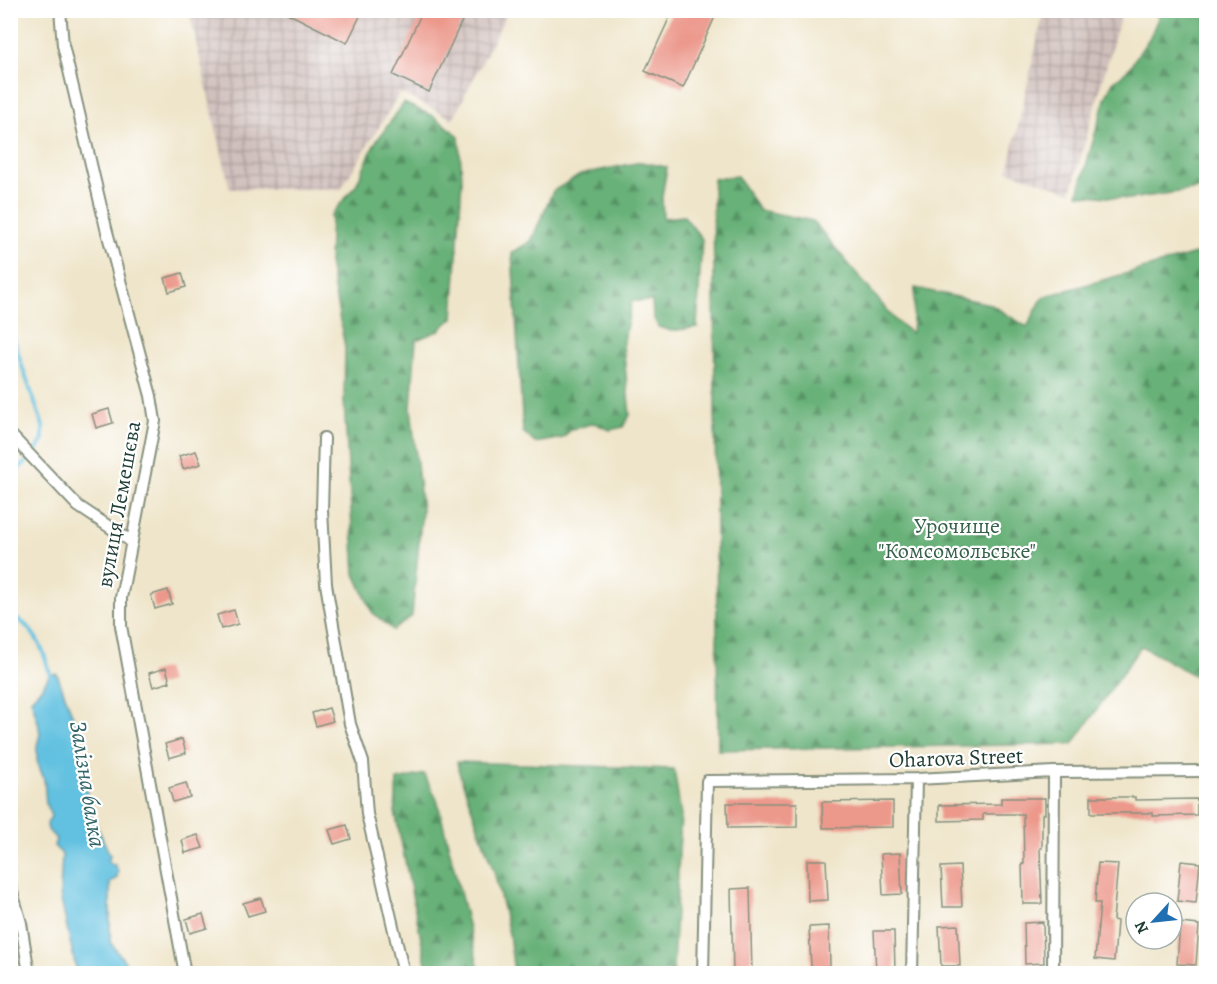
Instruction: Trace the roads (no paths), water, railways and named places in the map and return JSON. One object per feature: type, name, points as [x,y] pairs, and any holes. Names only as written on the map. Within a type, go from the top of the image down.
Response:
[{"type":"street","name":"вулиця Лемешєва","points":[[60,10],[63,45],[106,228],[152,396],[155,421],[121,598],[121,626],[185,974]]},
{"type":"street","points":[[10,434],[78,506],[132,542]]},
{"type":"street","points":[[324,438],[322,510],[326,584],[350,724],[363,762],[367,814],[404,974]]},
{"type":"street","name":"Oharova Street","points":[[703,974],[707,781],[916,779],[1054,772],[1206,771]]},
{"type":"street","points":[[1053,974],[1054,772]]},
{"type":"street","points":[[912,974],[916,779]]},
{"type":"street","points":[[10,885],[21,923],[28,974]]},
{"type":"water","points":[[50,674],[57,674],[76,725],[78,756],[88,769],[87,795],[90,811],[110,855],[108,863],[115,865],[118,871],[117,878],[110,882],[110,942],[131,973],[77,973],[60,895],[62,854],[54,846],[56,839],[48,830],[47,824],[51,816],[46,804],[44,779],[37,761],[40,734],[31,699]]},
{"type":"waterway","name":"Залізна балка","points":[[10,326],[43,426],[43,440],[32,456],[10,477]]},
{"type":"waterway","name":"Залізна балка","points":[[10,543],[15,560],[10,565]]},
{"type":"waterway","name":"Залізна балка","points":[[10,621],[18,619],[36,637],[51,678]]},
{"type":"park label","name":"Урочище \"Комсомольське\"","points":[[957,538]]}]
